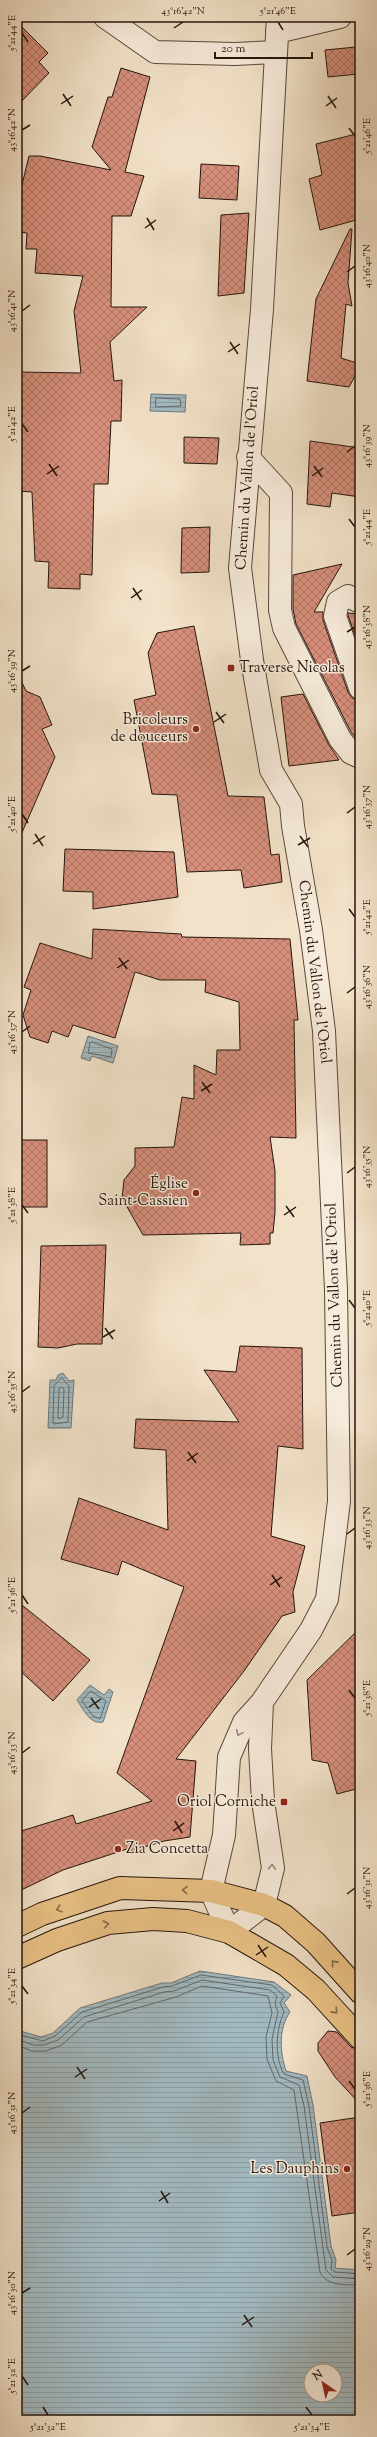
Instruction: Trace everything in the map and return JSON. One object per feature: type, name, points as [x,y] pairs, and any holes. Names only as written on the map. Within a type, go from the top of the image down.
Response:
[{"type":"main road","points":[[17,1926],[42,1914],[120,1888],[211,1891],[264,1905],[285,1916],[316,1943],[360,1992]]},
{"type":"main road","points":[[17,1958],[57,1940],[108,1923],[153,1919],[187,1921],[229,1932],[286,1964],[316,1990],[360,2038]]},
{"type":"street","points":[[105,17],[155,52],[235,54],[277,34],[340,17]]},
{"type":"street","name":"Chemin du Vallon de l'Oriol","points":[[211,1891],[224,1835],[229,1757],[244,1722],[262,1702],[311,1630],[327,1599],[339,1501],[336,1290],[324,1031],[312,930],[292,826],[291,804],[272,770],[241,576],[248,457],[262,309],[277,34]]},
{"type":"street","points":[[248,457],[281,492],[280,610],[284,628],[340,739],[350,753],[360,757]]},
{"type":"street","points":[[360,602],[348,596],[338,602],[335,616],[360,688]]},
{"type":"street","points":[[211,1891],[229,1932],[264,1905],[273,1868],[263,1801],[260,1749],[262,1702]]},
{"type":"water","points":[[151,394],[186,395],[185,412],[150,411]]},
{"type":"water","points":[[88,1036],[118,1046],[113,1063],[92,1056],[90,1061],[81,1058]]},
{"type":"water","points":[[63,1373],[69,1381],[74,1380],[71,1428],[48,1428],[50,1380],[56,1380],[58,1375]]},
{"type":"water","points":[[90,1685],[104,1695],[109,1689],[113,1692],[103,1722],[94,1721],[87,1716],[77,1700]]},
{"type":"water","points":[[200,1971],[274,1982],[291,1995],[284,2003],[290,2012],[283,2026],[281,2041],[282,2057],[286,2071],[307,2076],[313,2105],[331,2246],[336,2260],[335,2268],[360,2270],[360,2420],[17,2420],[17,2030],[41,2037],[53,2033],[80,2008],[162,1983],[171,1983]]},
{"type":"building","points":[[17,22],[48,53],[39,62],[49,73],[17,106]]},
{"type":"building","points":[[356,47],[359,74],[328,77],[325,50]]},
{"type":"building","points":[[121,68],[150,77],[125,172],[144,176],[131,216],[112,216],[111,307],[147,307],[110,342],[114,381],[122,380],[121,421],[111,421],[108,484],[94,484],[92,575],[80,574],[80,589],[48,588],[49,562],[35,561],[32,492],[17,491],[17,372],[81,373],[74,311],[83,276],[35,273],[37,249],[26,249],[27,233],[17,232],[17,192],[20,193],[29,156],[40,156],[111,170],[92,147],[108,97],[112,97]]},
{"type":"building","points":[[360,133],[360,219],[320,230],[309,179],[322,175],[316,144]]},
{"type":"building","points":[[201,164],[239,166],[237,200],[199,198]]},
{"type":"building","points":[[249,213],[244,293],[218,296],[221,215]]},
{"type":"building","points":[[350,229],[352,229],[348,283],[352,306],[346,304],[341,358],[360,364],[360,367],[349,387],[307,381],[316,299]]},
{"type":"building","points":[[184,437],[219,438],[217,464],[184,463]]},
{"type":"building","points":[[310,441],[360,448],[360,497],[332,493],[330,507],[307,504]]},
{"type":"building","points":[[210,527],[209,572],[181,573],[182,528]]},
{"type":"building","points":[[342,564],[314,612],[323,612],[323,620],[348,692],[352,698],[360,700],[360,743],[351,732],[296,624],[293,609],[293,575]]},
{"type":"building","points":[[348,613],[360,614],[360,650],[348,615]]},
{"type":"building","points":[[194,626],[228,796],[264,797],[271,855],[279,854],[282,882],[244,888],[241,870],[187,872],[177,795],[152,794],[134,700],[156,695],[148,653],[157,633]]},
{"type":"building","points":[[17,672],[26,691],[40,697],[52,725],[42,729],[55,757],[17,844]]},
{"type":"building","points":[[303,694],[329,745],[339,760],[289,766],[281,697]]},
{"type":"building","points":[[65,849],[174,852],[178,897],[93,909],[93,892],[63,891]]},
{"type":"building","points":[[93,929],[181,934],[182,937],[290,939],[298,1020],[294,1020],[296,1138],[270,1137],[275,1171],[275,1212],[273,1233],[270,1233],[270,1244],[240,1245],[241,1233],[143,1235],[122,1198],[124,1180],[135,1166],[135,1148],[174,1147],[182,1097],[194,1099],[194,1065],[216,1075],[217,1050],[240,1050],[239,1002],[205,992],[206,980],[160,980],[135,972],[115,1038],[73,1025],[68,1037],[52,1031],[48,1043],[30,1037],[23,1015],[31,990],[24,987],[40,943],[92,959]]},
{"type":"building","points":[[17,1140],[47,1140],[47,1207],[17,1207]]},
{"type":"building","points":[[106,1245],[102,1344],[77,1344],[58,1348],[38,1347],[41,1246]]},
{"type":"building","points":[[240,1346],[302,1348],[303,1449],[278,1446],[271,1536],[305,1546],[293,1592],[295,1612],[282,1616],[244,1671],[176,1759],[196,1761],[190,1837],[164,1841],[128,1852],[127,1849],[63,1870],[17,1892],[17,1843],[21,1842],[18,1832],[73,1815],[76,1824],[152,1801],[117,1773],[184,1587],[122,1561],[118,1575],[61,1559],[79,1498],[168,1530],[166,1450],[134,1448],[136,1419],[239,1422],[204,1370],[236,1372]]},
{"type":"building","points":[[17,1601],[90,1660],[53,1701],[17,1668]]},
{"type":"building","points":[[360,1628],[360,1788],[337,1794],[328,1763],[312,1760],[307,1680]]},
{"type":"building","points":[[328,2031],[337,2032],[351,2047],[360,2050],[360,2104],[335,2077],[318,2051],[318,2043]]},
{"type":"building","points":[[360,2117],[360,2212],[332,2216],[320,2123]]},
{"type":"place","name":"Traverse Nicolas","points":[[231,668]]},
{"type":"place","name":"Bricoleurs de douceurs","points":[[196,729]]},
{"type":"place","name":"Église Saint-Cassien","points":[[196,1193]]},
{"type":"place","name":"Oriol Corniche","points":[[284,1802]]},
{"type":"place","name":"Zia Concetta","points":[[118,1849]]},
{"type":"place","name":"Les Dauphins","points":[[347,2169]]}]
